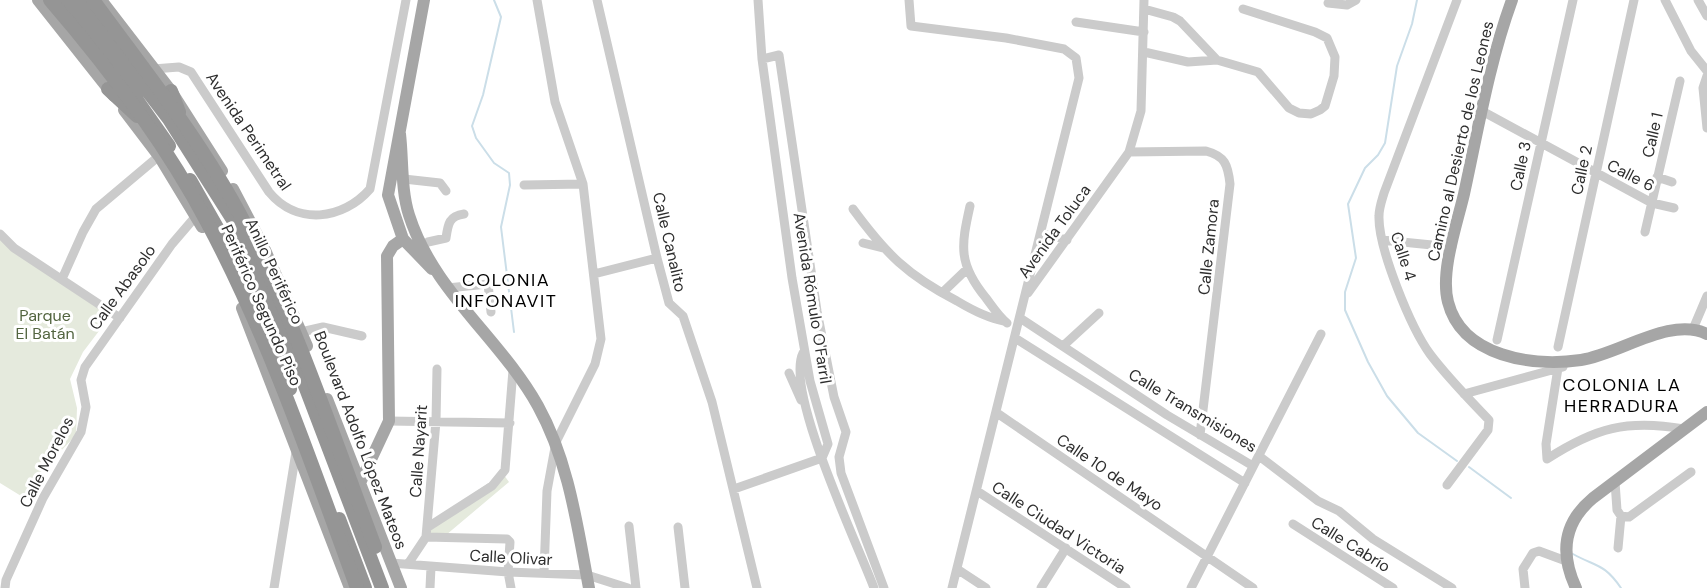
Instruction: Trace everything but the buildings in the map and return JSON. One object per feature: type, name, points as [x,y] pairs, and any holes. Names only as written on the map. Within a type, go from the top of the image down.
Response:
[{"type":"highway","name":"Periférico Segundo Piso","points":[[50,0],[84,40],[128,100],[206,221],[260,336],[357,588]]},
{"type":"highway","name":"Anillo Periférico","points":[[62,0],[90,33],[165,153],[214,218],[253,291],[365,588]]},
{"type":"highway","name":"Anillo Periférico","points":[[78,0],[169,118],[235,223],[267,285],[382,588]]},
{"type":"highway","name":"Periférico Segundo Piso","points":[[93,0],[206,159],[243,220],[272,280],[304,357],[391,588]]},
{"type":"highway","points":[[108,88],[165,153]]},
{"type":"highway","points":[[171,91],[204,176]]},
{"type":"main road","points":[[38,0],[108,88]]},
{"type":"main road","name":"Boulevard Adolfo López Mateos","points":[[102,0],[171,91],[241,202],[270,259],[401,588]]},
{"type":"main road","points":[[424,0],[388,195],[403,239],[421,261],[437,273]]},
{"type":"main road","name":"Camino al Desierto de los Leones","points":[[1512,4],[1482,111],[1447,273],[1448,301],[1465,333],[1489,350],[1509,356],[1554,362],[1600,356],[1675,329],[1693,329]]},
{"type":"main road","points":[[400,134],[408,212],[422,246],[447,288],[513,370],[537,404],[556,442],[572,498],[589,588]]},
{"type":"main road","points":[[165,153],[220,259],[244,313],[350,588]]},
{"type":"main road","points":[[388,195],[404,181]]},
{"type":"main road","points":[[360,483],[389,422],[387,256],[393,246],[403,239]]},
{"type":"main road","points":[[1693,329],[1707,334]]},
{"type":"main road","points":[[1576,588],[1566,561],[1566,541],[1576,514],[1707,412]]},
{"type":"street","name":"Avenida Perimetral","points":[[153,69],[179,67],[191,72],[269,192],[279,203],[305,215],[339,212],[353,205],[370,189],[406,0]]},
{"type":"street","points":[[537,0],[555,102],[583,184],[601,339],[595,364],[556,442],[547,491],[544,573]]},
{"type":"street","name":"Calle Canalito","points":[[597,0],[669,303],[682,314],[694,346],[734,489],[757,588]]},
{"type":"street","name":"Avenida Rómulo O'Farril","points":[[758,0],[762,58],[804,352],[828,444],[822,458],[874,588]]},
{"type":"street","points":[[909,0],[910,24],[914,27],[1006,38],[1064,49],[1076,57],[1079,78],[1024,297]]},
{"type":"street","points":[[1328,3],[1347,5],[1356,0]]},
{"type":"street","points":[[1443,36],[1442,29],[1450,0]]},
{"type":"street","name":"Calle 4","points":[[1448,485],[1489,425],[1489,420],[1429,352],[1420,337],[1382,240],[1379,214],[1384,193],[1457,0]]},
{"type":"street","name":"Calle 3","points":[[1497,339],[1574,0]]},
{"type":"street","name":"Calle 2","points":[[1558,347],[1634,0]]},
{"type":"street","points":[[1665,0],[1707,74],[1703,88],[1707,128]]},
{"type":"street","points":[[1698,0],[1707,16]]},
{"type":"street","points":[[1144,5],[1180,21],[1217,60]]},
{"type":"street","name":"Avenida Toluca","points":[[952,588],[1024,297],[1129,152],[1141,111],[1144,5]]},
{"type":"street","points":[[1144,52],[1188,62],[1217,60],[1258,72],[1266,78],[1277,96],[1299,113],[1311,114],[1325,106],[1333,83],[1335,57],[1328,38],[1316,32],[1243,9]]},
{"type":"street","points":[[1076,22],[1144,32]]},
{"type":"street","name":"Avenida Rómulo O'Farril","points":[[762,58],[779,55],[817,311],[834,397],[846,432],[839,457],[841,473],[884,588]]},
{"type":"street","points":[[1697,58],[1707,60]]},
{"type":"street","name":"Calle 1","points":[[1645,232],[1680,81]]},
{"type":"street","name":"Calle 6","points":[[1482,111],[1653,203],[1674,208]]},
{"type":"street","name":"Calle Zamora","points":[[1129,152],[1206,151],[1216,154],[1228,167],[1228,195],[1200,435]]},
{"type":"street","points":[[62,279],[96,209],[165,153]]},
{"type":"street","points":[[1657,177],[1672,182]]},
{"type":"street","points":[[404,181],[440,183],[446,190]]},
{"type":"street","points":[[524,185],[583,184]]},
{"type":"street","points":[[969,206],[962,244],[966,270],[1004,321]]},
{"type":"street","points":[[853,208],[883,248],[902,268],[984,316],[1004,321]]},
{"type":"street","points":[[422,246],[428,242],[446,238],[450,220],[455,215],[464,214]]},
{"type":"street","name":"Calle Abasolo","points":[[81,380],[85,367],[172,244],[196,216]]},
{"type":"street","points":[[1041,233],[1067,240]]},
{"type":"street","points":[[0,234],[14,248],[120,318]]},
{"type":"street","points":[[1382,240],[1452,247]]},
{"type":"street","points":[[862,243],[883,248]]},
{"type":"street","points":[[594,274],[657,258]]},
{"type":"street","points":[[942,293],[966,270]]},
{"type":"street","points":[[447,288],[488,284],[491,312]]},
{"type":"street","points":[[1693,329],[1707,296]]},
{"type":"street","points":[[1063,346],[1100,313]]},
{"type":"street","name":"Calle Transmisiones","points":[[1020,318],[1200,435],[1254,466],[1259,456],[1318,501],[1339,511],[1374,539],[1452,588]]},
{"type":"street","name":"Calle Transmisiones","points":[[1004,321],[1016,333],[1245,483]]},
{"type":"street","points":[[301,332],[323,327],[362,336]]},
{"type":"street","points":[[1259,456],[1321,334]]},
{"type":"street","points":[[804,352],[799,370],[807,413]]},
{"type":"street","points":[[1464,394],[1569,366],[1580,360]]},
{"type":"street","points":[[1558,368],[1546,444],[1547,459],[1582,438],[1611,427],[1648,425],[1684,429]]},
{"type":"street","name":"Calle Nayarit","points":[[408,564],[427,532],[436,421],[437,369]]},
{"type":"street","points":[[427,532],[501,478],[507,462],[513,370]]},
{"type":"street","points":[[734,489],[822,458],[807,413],[789,374]]},
{"type":"street","name":"Calle Morelos","points":[[5,588],[6,580],[43,498],[81,432],[86,407],[81,380]]},
{"type":"street","name":"Calle 10 de Mayo","points":[[997,413],[1253,588]]},
{"type":"street","points":[[389,422],[510,423]]},
{"type":"street","points":[[274,588],[297,447]]},
{"type":"street","points":[[1191,588],[1254,466]]},
{"type":"street","points":[[1621,516],[1629,517],[1691,472]]},
{"type":"street","points":[[1615,482],[1617,510],[1621,516],[1618,548]]},
{"type":"street","name":"Calle Ciudad Victoria","points":[[977,491],[1126,588]]},
{"type":"street","name":"Calle Cabrío","points":[[1293,525],[1393,588]]},
{"type":"street","points":[[629,526],[636,588]]},
{"type":"street","points":[[678,527],[685,588]]},
{"type":"street","points":[[427,532],[507,539],[510,542],[508,572],[511,588]]},
{"type":"street","points":[[1041,588],[1066,548]]},
{"type":"street","points":[[1526,588],[1523,569],[1533,553],[1539,551],[1566,561]]},
{"type":"street","name":"Calle Olivar","points":[[391,563],[508,572],[587,575],[628,588]]},
{"type":"street","points":[[430,588],[431,567]]},
{"type":"street","points":[[957,569],[986,588]]},
{"type":"green space","name":"Parque El Batán","points":[[0,239],[115,310],[83,352],[70,379],[77,408],[76,435],[41,472],[26,499],[0,483]]},
{"type":"green space","points":[[501,471],[509,482],[446,535],[422,532],[428,524],[493,480]]},
{"type":"waterway","points":[[494,0],[501,17],[483,95],[472,126],[476,138],[494,163],[509,173],[510,185],[501,227],[514,332]]},
{"type":"waterway","points":[[1417,0],[1412,24],[1397,66],[1385,143],[1378,155],[1365,168],[1348,204],[1356,258],[1345,292],[1345,310],[1368,362],[1387,396],[1418,433],[1457,461]]},
{"type":"waterway","points":[[1469,467],[1511,498]]},
{"type":"waterway","points":[[1573,554],[1599,566],[1610,574],[1621,588]]},
{"type":"district","name":"COLONIA INFONAVIT","points":[[506,290]]},
{"type":"district","name":"COLONIA LA HERRADURA","points":[[1622,395]]}]
